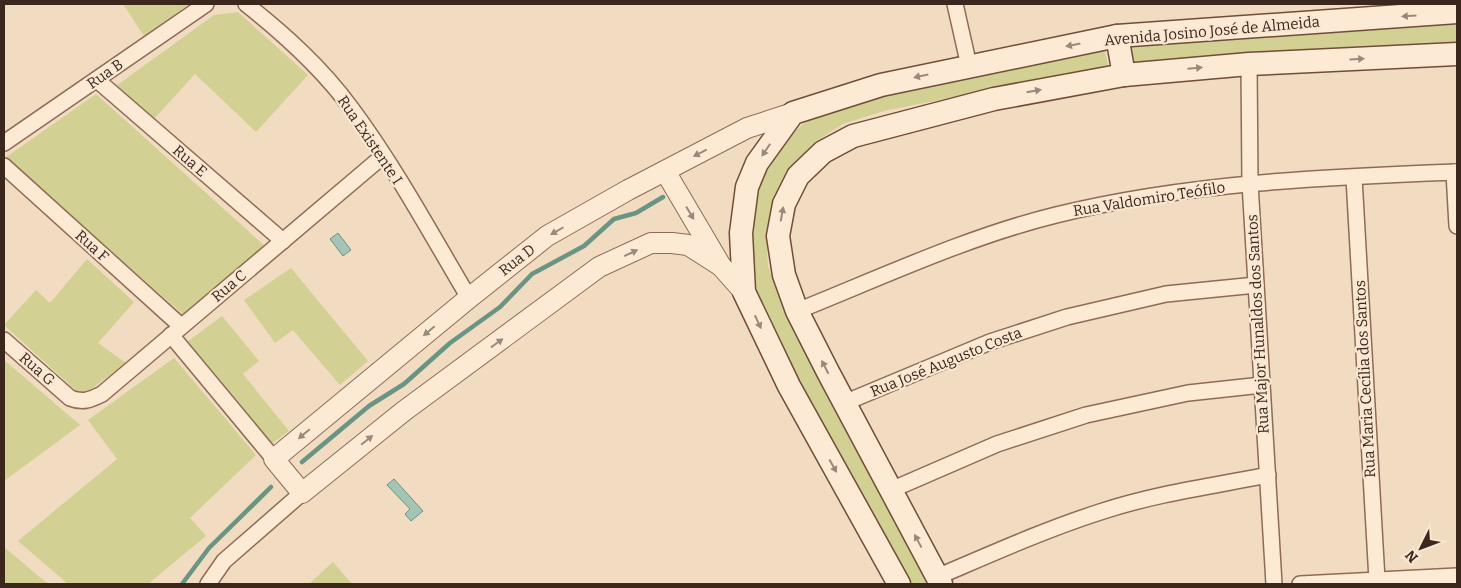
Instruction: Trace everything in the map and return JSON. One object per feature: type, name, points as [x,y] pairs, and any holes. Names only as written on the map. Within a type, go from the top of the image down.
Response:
[{"type":"main road","name":"Avenida Josino José de Almeida","points":[[793,113],[881,85],[1117,36],[1457,12]]},
{"type":"main road","points":[[1117,36],[1124,75]]},
{"type":"main road","points":[[939,581],[844,402],[798,311],[784,275],[778,236],[784,204],[798,176],[823,152],[853,136],[986,100],[1124,75],[1249,64],[1457,54]]},
{"type":"main road","points":[[793,113],[757,163],[747,187],[741,233],[744,292],[789,386],[899,584]]},
{"type":"street","name":"Rua B","points":[[4,143],[206,4]]},
{"type":"street","name":"Rua Existente I","points":[[246,4],[307,56],[351,107],[469,298]]},
{"type":"street","points":[[955,4],[969,66]]},
{"type":"street","name":"Rua Major Hunaldos dos Santos","points":[[1249,64],[1250,183],[1274,584]]},
{"type":"street","name":"Rua E","points":[[97,80],[283,241]]},
{"type":"street","name":"Rua D","points":[[274,459],[547,236],[747,128],[793,113]]},
{"type":"street","name":"Rua C","points":[[70,398],[80,402],[102,394],[383,156]]},
{"type":"street","name":"Rua F","points":[[4,166],[176,331],[274,459]]},
{"type":"street","points":[[665,171],[722,266],[744,292]]},
{"type":"street","points":[[1456,172],[1457,226]]},
{"type":"street","name":"Rua Valdomiro Teófilo","points":[[798,311],[961,245],[1054,216],[1110,203],[1250,183],[1456,172]]},
{"type":"street","name":"Rua Maria Cecília dos Santos","points":[[1354,178],[1376,580]]},
{"type":"street","points":[[208,584],[224,561],[302,493],[404,411],[599,268],[651,243],[672,243],[688,246],[722,266]]},
{"type":"street","name":"Rua José Augusto Costa","points":[[844,402],[990,342],[1067,317],[1166,294],[1256,285]]},
{"type":"street","name":"Rua G","points":[[4,340],[70,398]]},
{"type":"street","points":[[891,490],[997,444],[1086,415],[1188,393],[1262,385]]},
{"type":"street","points":[[274,459],[302,493]]},
{"type":"street","points":[[939,581],[1036,534],[1102,511],[1184,491],[1268,475]]},
{"type":"street","points":[[1300,584],[1457,576]]},
{"type":"shaded area","points":[[123,4],[189,4],[144,36]]},
{"type":"shaded area","points":[[238,12],[308,75],[256,132],[195,74],[154,119],[116,86],[214,15]]},
{"type":"shaded area","points":[[1457,19],[1457,44],[1133,64],[1126,57],[1134,39]]},
{"type":"shaded area","points":[[1104,46],[1109,69],[1070,74],[884,111],[843,124],[815,142],[795,164],[778,196],[766,231],[768,266],[784,310],[931,584],[911,584],[763,315],[749,272],[753,197],[777,149],[803,124],[836,104]]},
{"type":"shaded area","points":[[96,94],[267,248],[185,316],[5,158]]},
{"type":"shaded area","points":[[338,233],[351,250],[343,256],[330,239]]},
{"type":"shaded area","points":[[87,259],[134,302],[98,343],[126,363],[82,396],[4,325],[36,290],[50,303]]},
{"type":"shaded area","points":[[291,268],[368,361],[340,385],[293,330],[275,343],[244,300]]},
{"type":"shaded area","points":[[222,316],[259,361],[243,374],[289,431],[270,445],[187,342]]},
{"type":"shaded area","points":[[174,358],[256,455],[190,518],[206,536],[148,584],[68,584],[18,541],[117,459],[88,420]]},
{"type":"shaded area","points":[[4,360],[80,425],[4,481]]},
{"type":"shaded area","points":[[394,479],[423,511],[411,521],[405,514],[410,509],[387,485]]},
{"type":"shaded area","points":[[4,547],[48,584],[4,584]]},
{"type":"shaded area","points":[[333,562],[352,584],[309,584]]},
{"type":"waterway","points":[[302,462],[369,406],[404,384],[450,343],[500,307],[532,274],[584,246],[614,219],[636,213],[663,197]]},
{"type":"waterway","points":[[182,584],[209,548],[271,487]]}]
